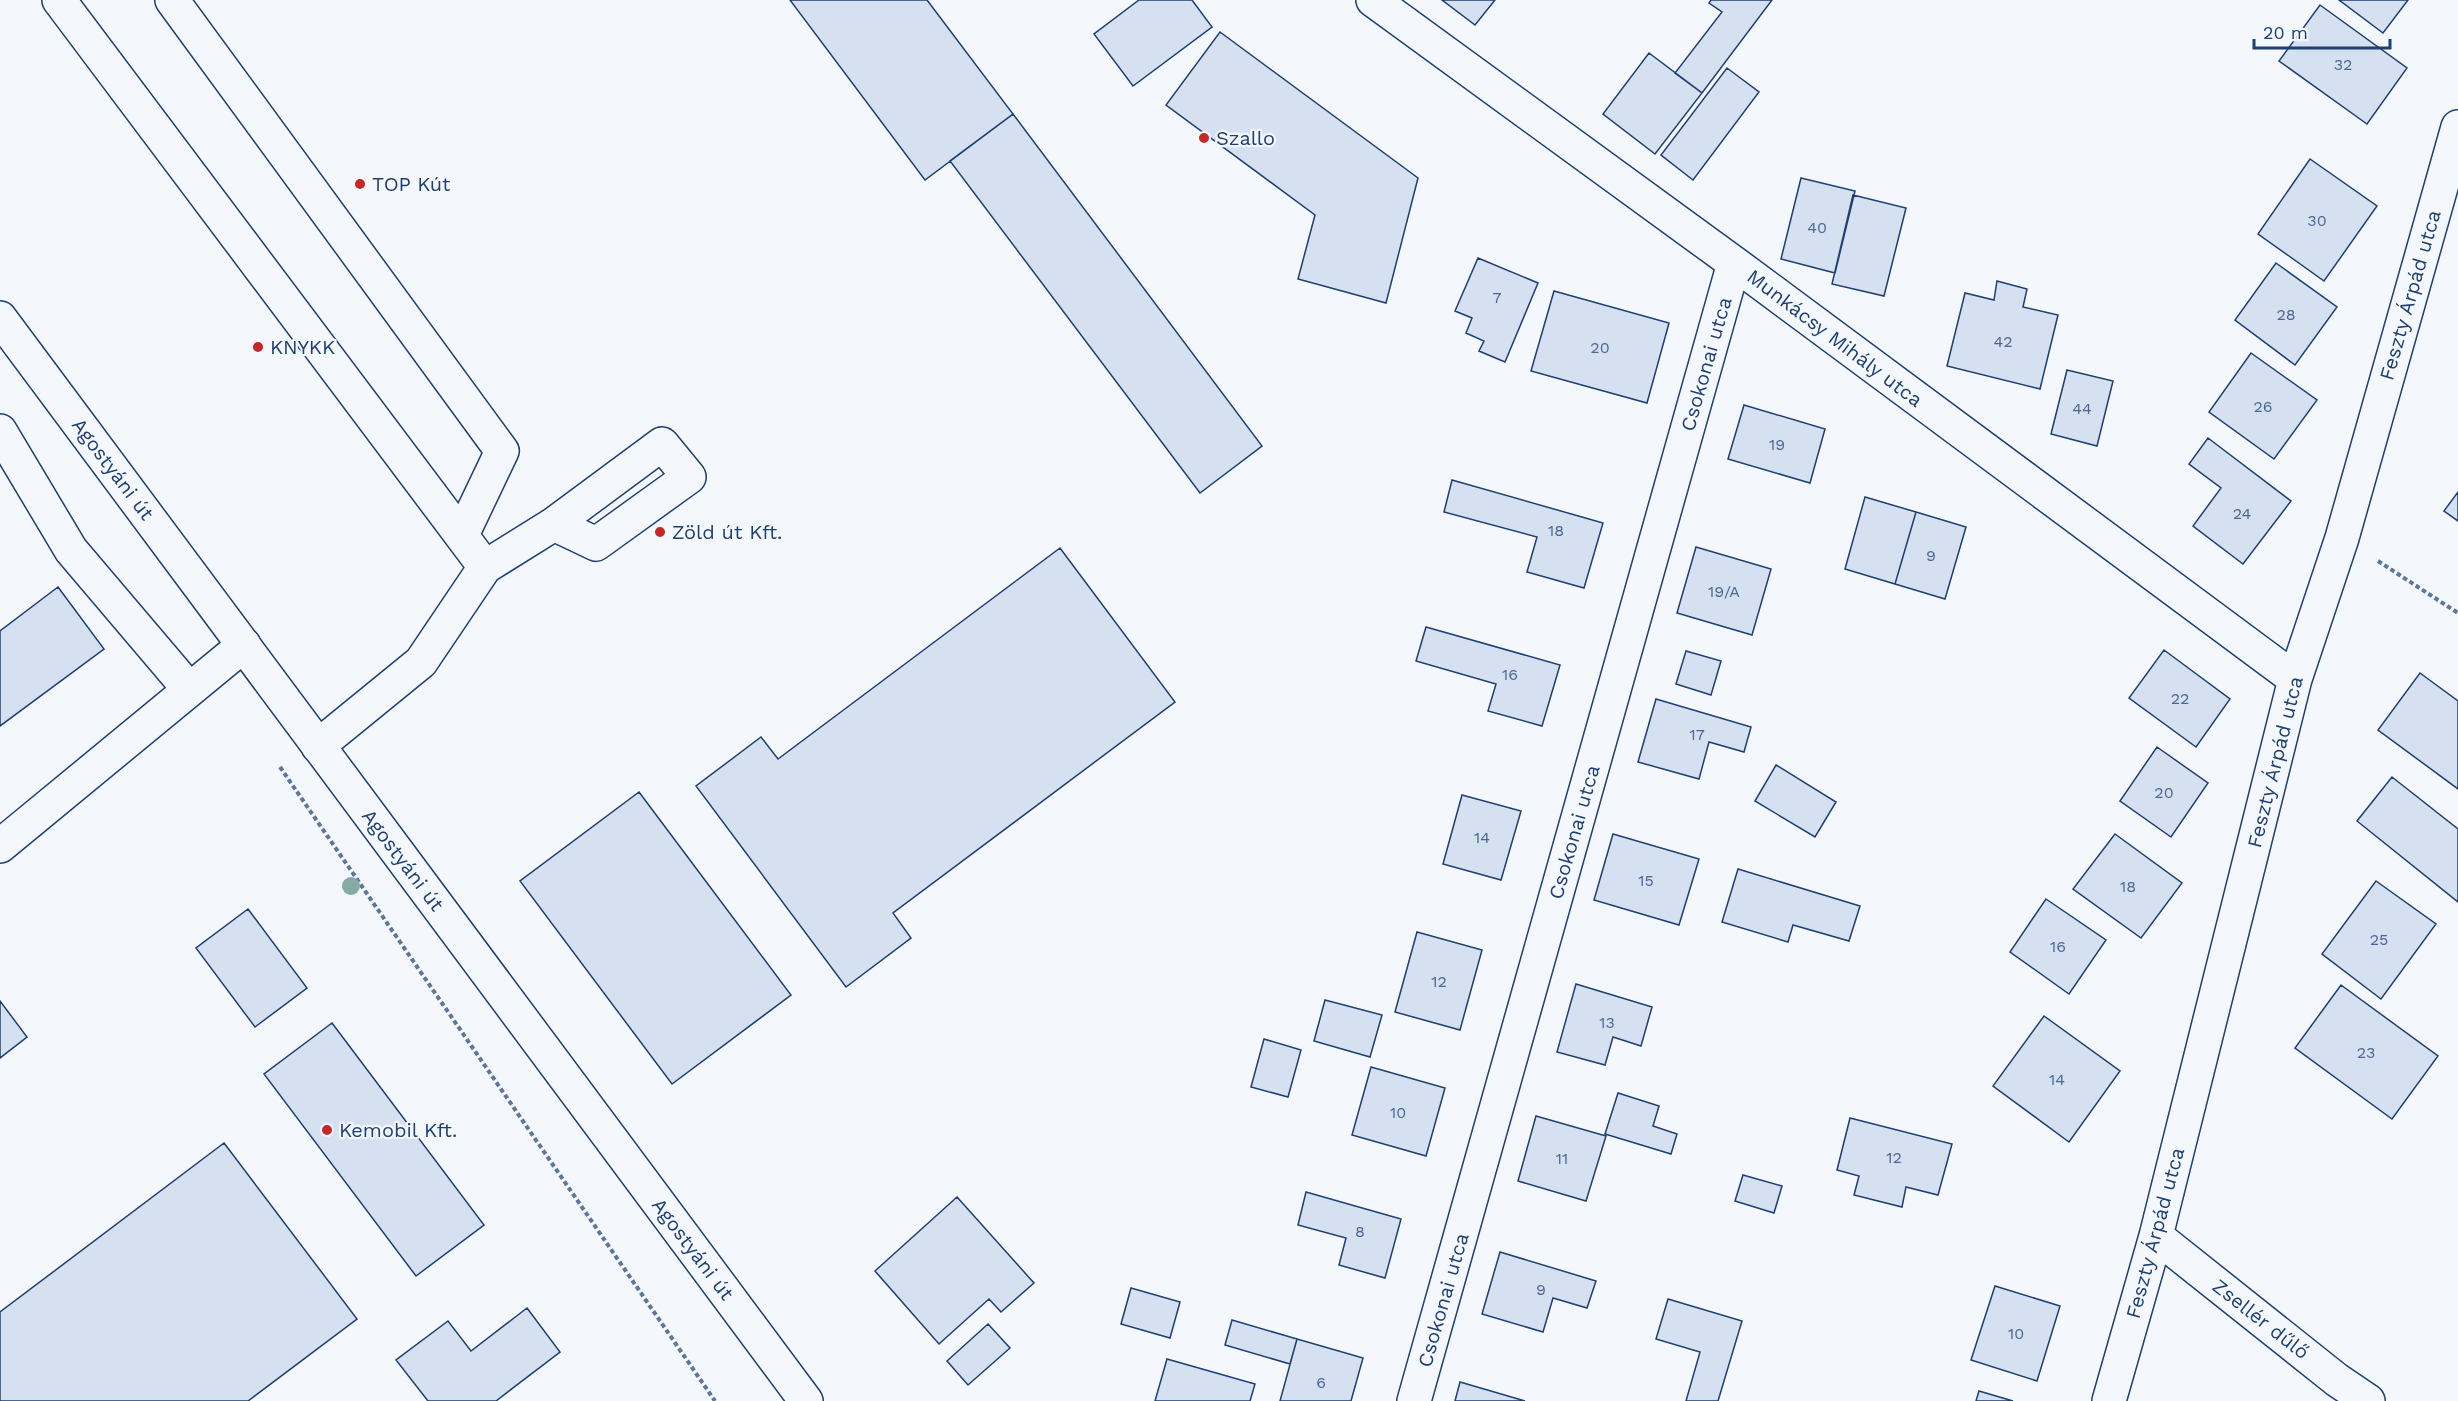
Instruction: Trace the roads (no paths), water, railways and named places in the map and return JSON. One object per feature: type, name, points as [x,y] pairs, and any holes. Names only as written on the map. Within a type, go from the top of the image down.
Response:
[{"type":"street","points":[[172,0],[502,451],[462,535]]},
{"type":"street","name":"Munkácsy Mihály utca","points":[[1373,0],[1734,263],[2295,679]]},
{"type":"street","points":[[68,2],[485,567]]},
{"type":"street","name":"Feszty Árpád utca","points":[[2109,1401],[2156,1236],[2295,679],[2342,538],[2458,127]]},
{"type":"street","name":"Csokonai utca","points":[[1414,1401],[1734,263]]},
{"type":"street","name":"Agostyáni út","points":[[0,318],[806,1401]]},
{"type":"street","points":[[0,431],[71,550],[189,689]]},
{"type":"street","points":[[318,746],[421,662],[485,567],[554,524]]},
{"type":"street","points":[[0,846],[244,645]]},
{"type":"street","name":"Zsellér dűlő","points":[[2156,1236],[2337,1380],[2368,1401]]},
{"type":"place","name":"Szallo","points":[[1204,138]]},
{"type":"place","name":"TOP Kút","points":[[360,184]]},
{"type":"place","name":"KNYKK","points":[[258,347]]},
{"type":"place","name":"Zöld út Kft.","points":[[660,532]]},
{"type":"place","name":"Kemobil Kft.","points":[[327,1130]]}]
